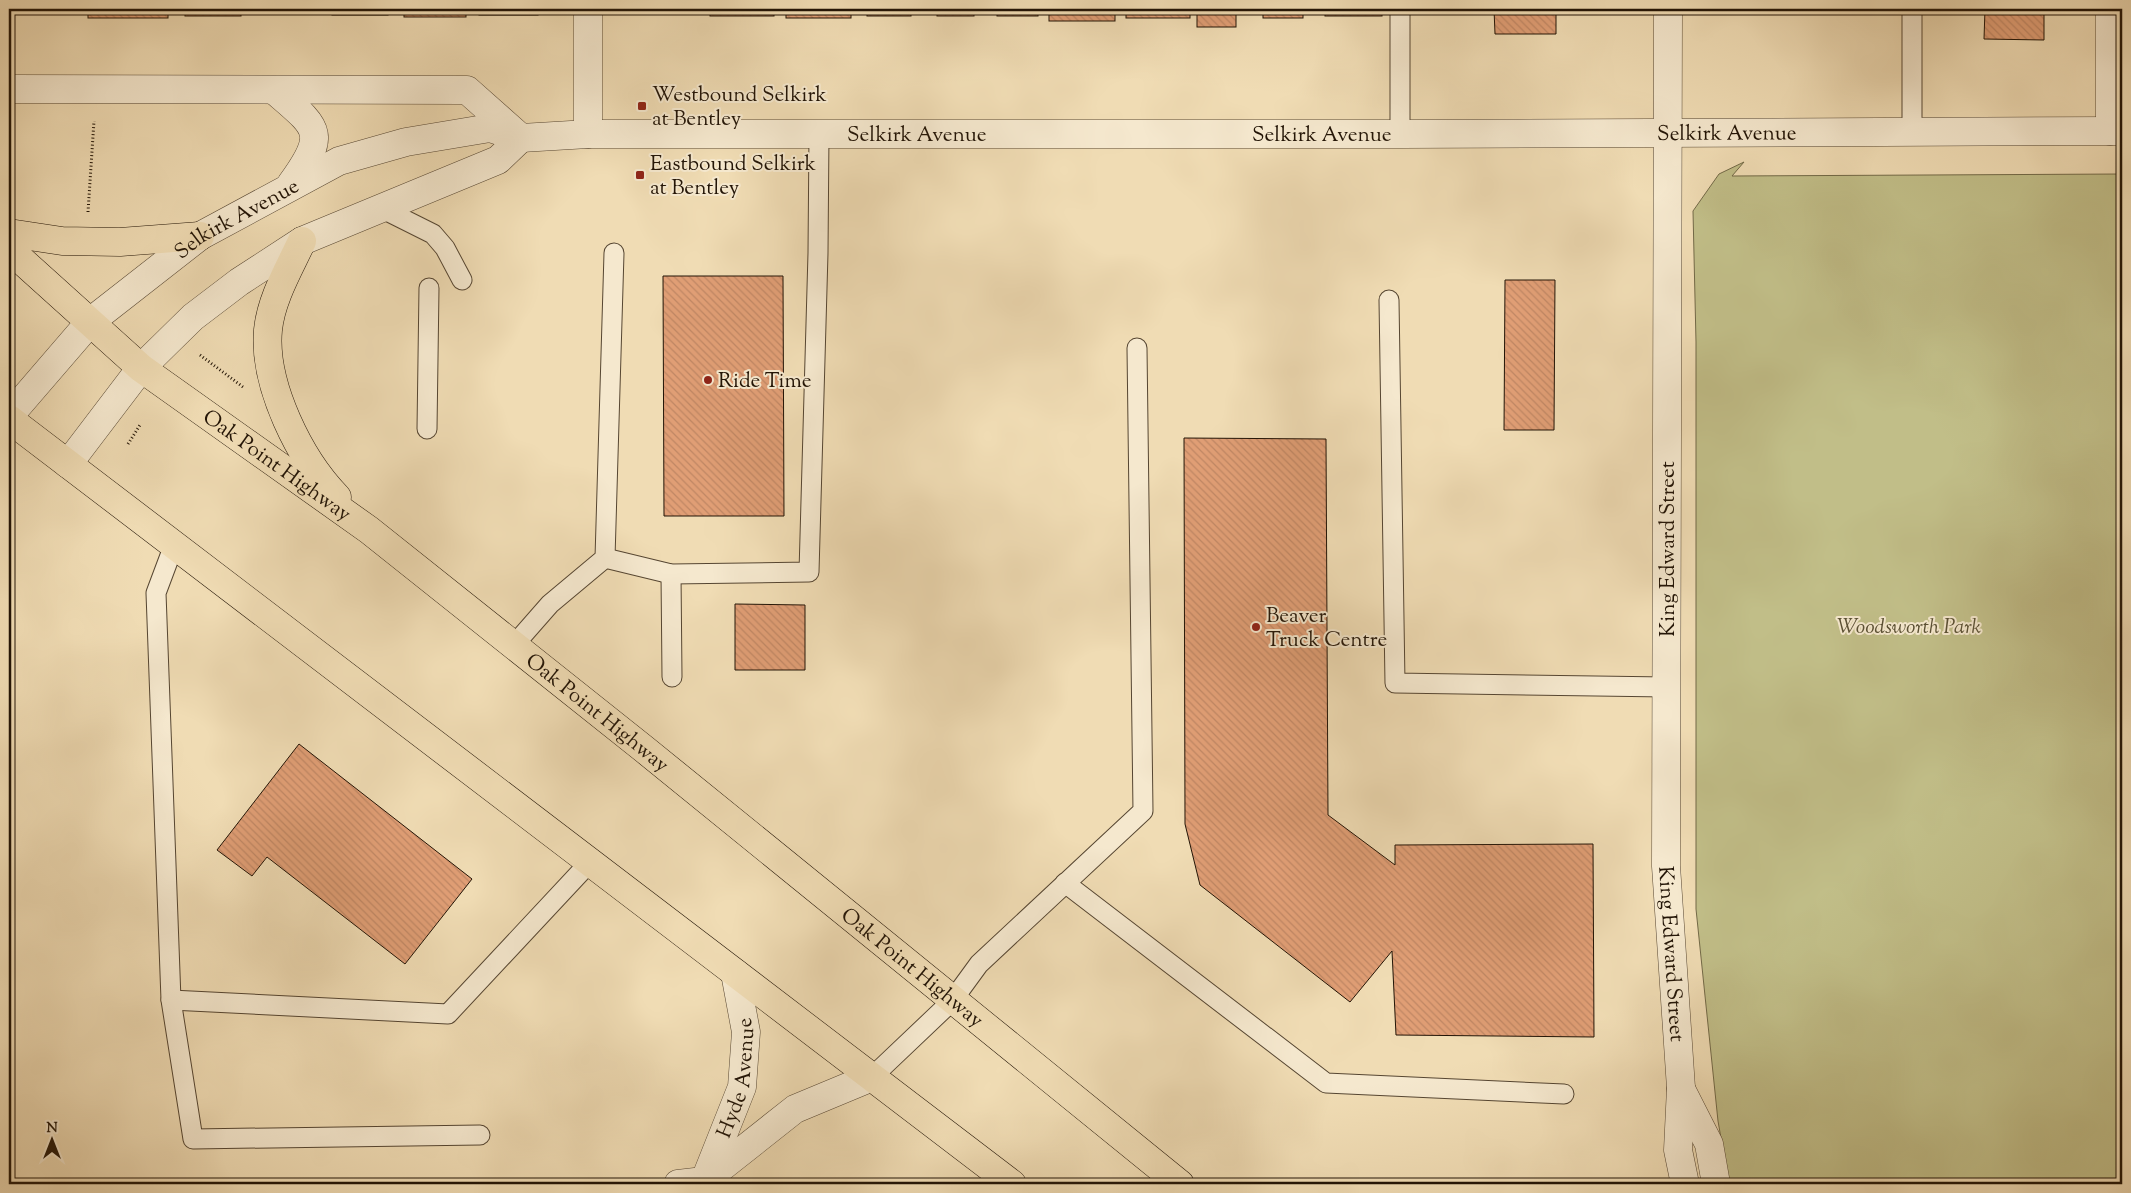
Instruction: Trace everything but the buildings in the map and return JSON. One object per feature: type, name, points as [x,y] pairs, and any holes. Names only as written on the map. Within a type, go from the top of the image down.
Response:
[{"type":"main road","points":[[9,233],[62,241],[120,242],[200,236]]},
{"type":"main road","points":[[302,241],[273,306],[268,331],[274,382],[283,410],[322,480],[370,530]]},
{"type":"main road","name":"Oak Point Highway","points":[[9,249],[141,368],[370,530],[1180,1184]]},
{"type":"main road","points":[[9,417],[1012,1184]]},
{"type":"street","points":[[588,9],[588,134]]},
{"type":"street","name":"King Edward Street","points":[[1668,9],[1666,866],[1681,1088],[1678,1150],[1685,1184]]},
{"type":"street","points":[[2110,9],[2116,131]]},
{"type":"street","points":[[9,89],[467,90],[521,138],[498,160],[302,241],[239,282],[193,318],[141,368],[68,464]]},
{"type":"street","points":[[274,90],[311,123],[315,134],[314,149],[290,186]]},
{"type":"street","name":"Selkirk Avenue","points":[[9,417],[90,322],[200,236],[339,161],[406,142],[490,128],[521,138],[588,134],[1400,134],[2116,131]]},
{"type":"street","name":"Hyde Avenue","points":[[699,1184],[742,1087],[746,1032],[735,973]]},
{"type":"street","name":"Hyde Avenue","points":[[699,1184],[795,1109],[872,1077]]},
{"type":"street","name":"King Edward Street","points":[[1681,1088],[1709,1144],[1716,1184]]},
{"type":"lane","points":[[1400,9],[1400,134]]},
{"type":"lane","points":[[1912,9],[1912,132]]},
{"type":"lane","points":[[605,558],[671,574],[809,572],[818,253],[819,134]]},
{"type":"lane","points":[[381,208],[433,234],[445,248],[462,280]]},
{"type":"lane","points":[[514,645],[550,604],[605,558],[614,253]]},
{"type":"lane","points":[[427,429],[430,288]]},
{"type":"lane","points":[[1389,300],[1395,683],[1667,686]]},
{"type":"lane","points":[[872,1077],[952,1000],[979,964],[1143,811],[1138,348]]},
{"type":"lane","points":[[174,545],[156,593],[172,1000],[193,1139],[480,1135]]},
{"type":"lane","points":[[671,574],[672,676]]},
{"type":"lane","points":[[172,1000],[448,1014],[590,862]]},
{"type":"lane","points":[[1064,883],[1326,1083],[1564,1094]]},
{"type":"path","points":[[88,214],[96,88]]},
{"type":"path","points":[[192,349],[249,392]]},
{"type":"path","points":[[128,444],[141,423]]},
{"type":"green space","name":"Woodsworth Park","points":[[1744,162],[1732,176],[2122,174],[2122,1184],[1729,1184],[1718,1121],[1696,909],[1696,342],[1693,211],[1719,174]]},
{"type":"place","name":"Westbound Selkirk at Bentley","points":[[642,106]]},
{"type":"place","name":"Eastbound Selkirk at Bentley","points":[[640,175]]},
{"type":"place","name":"Ride Time","points":[[708,380]]},
{"type":"place","name":"Beaver Truck Centre","points":[[1256,627]]}]
